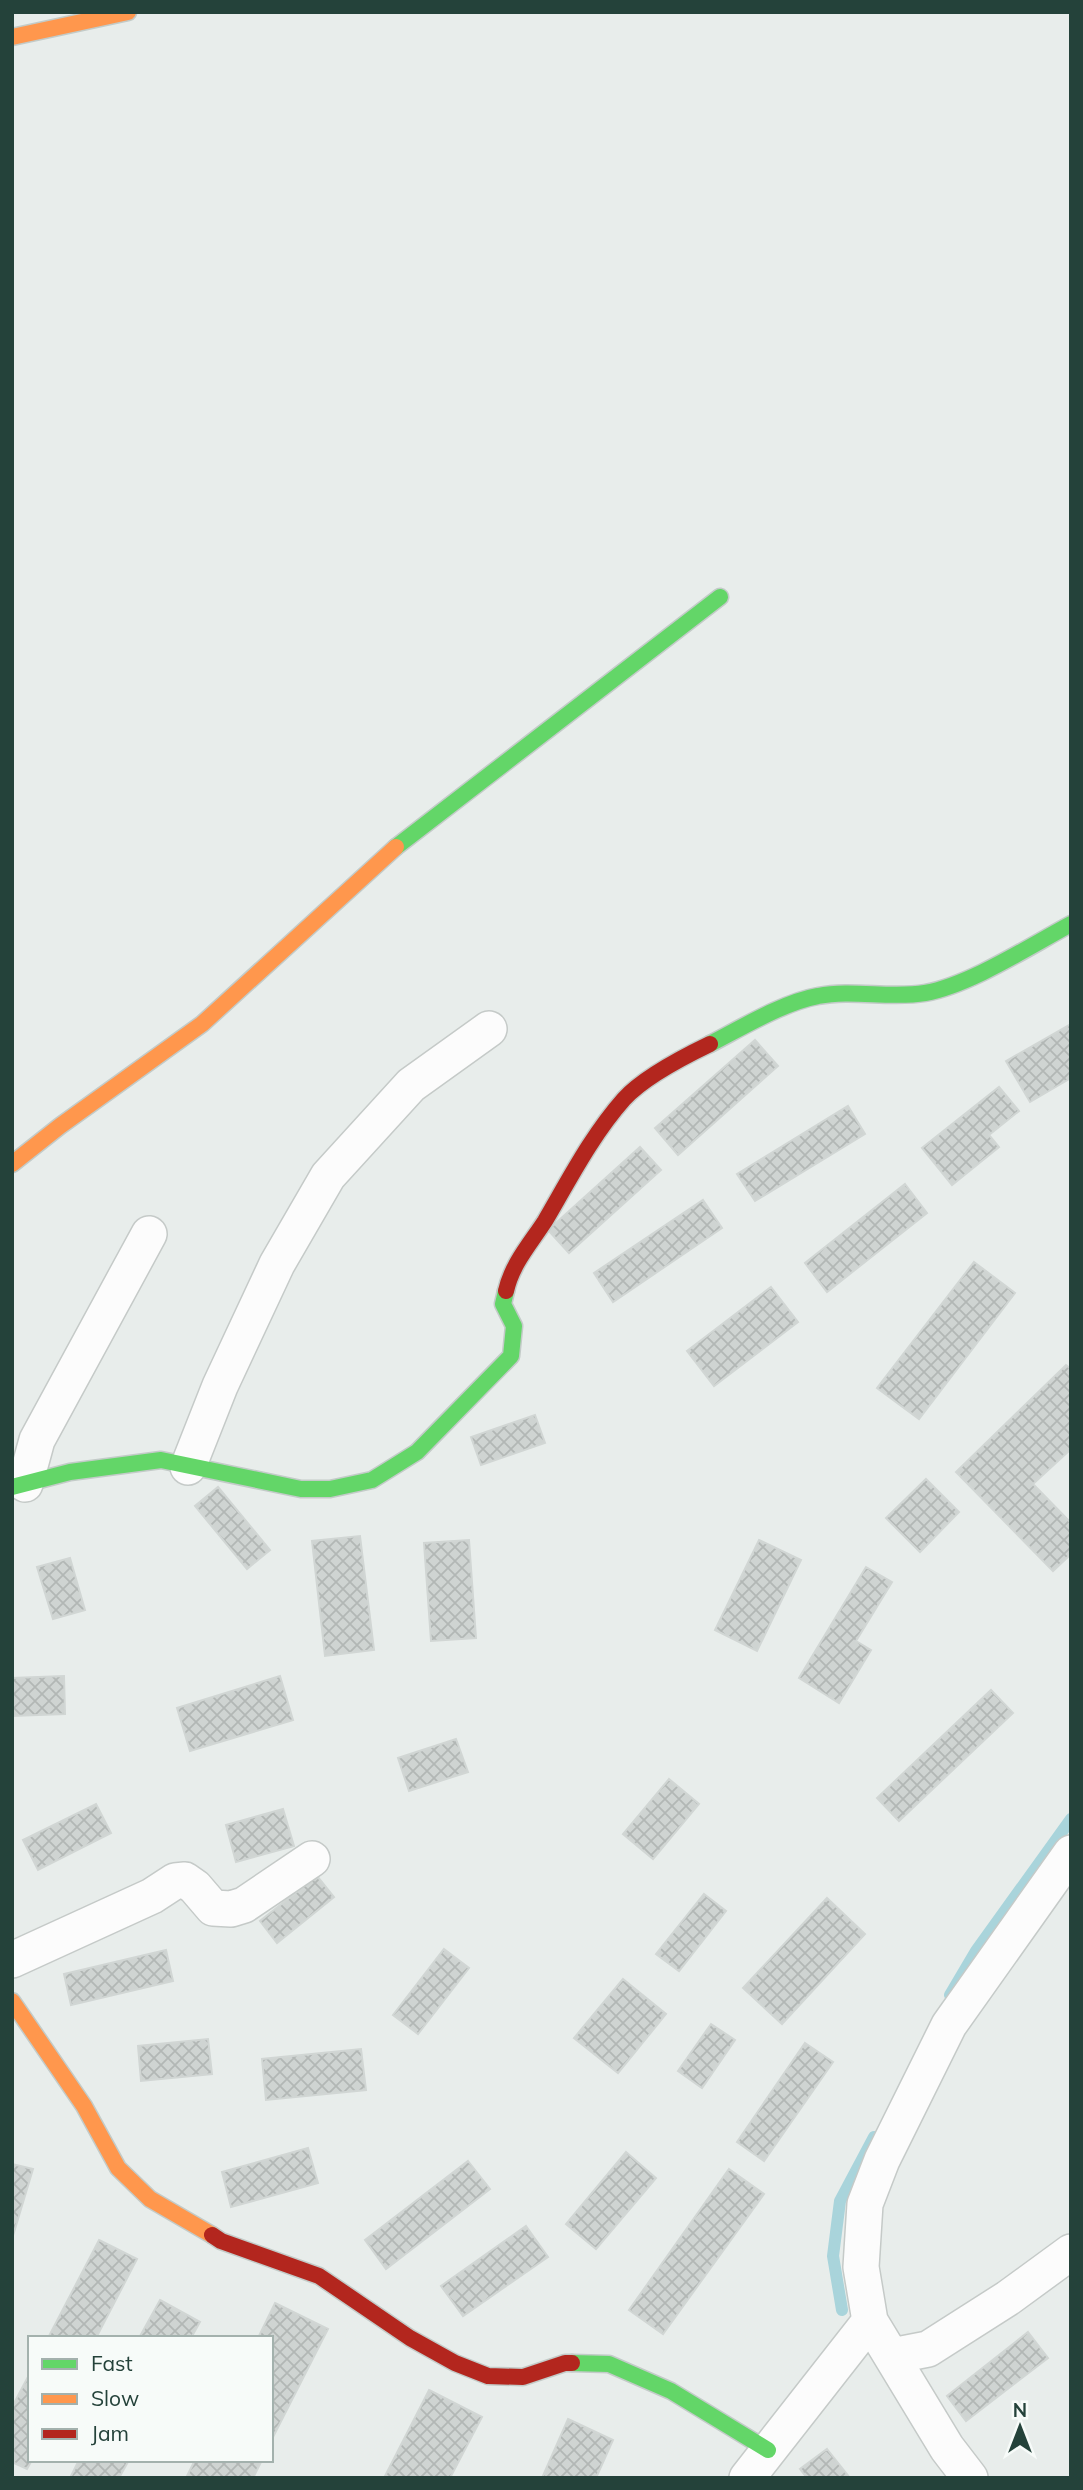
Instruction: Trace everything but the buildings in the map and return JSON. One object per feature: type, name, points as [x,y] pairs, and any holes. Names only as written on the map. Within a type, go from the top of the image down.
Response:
[{"type":"street","points":[[12,37],[128,12]]},
{"type":"street","points":[[12,1164],[60,1126],[202,1024],[382,858],[720,597]]},
{"type":"street","points":[[19,1485],[70,1472],[161,1460],[301,1489],[330,1489],[372,1480],[417,1452],[511,1356],[514,1326],[503,1304],[510,1272],[539,1230],[598,1132],[626,1097],[678,1059],[776,1011],[816,996],[925,993],[959,983],[1071,924]]},
{"type":"street","points":[[188,1466],[220,1385],[277,1264],[328,1176],[411,1085],[489,1029]]},
{"type":"street","points":[[19,1485],[37,1440],[149,1234]]},
{"type":"street","points":[[970,2478],[947,2448],[870,2321],[861,2267],[865,2204],[882,2160],[949,2025],[1071,1853]]},
{"type":"street","points":[[12,1960],[140,1902],[175,1881],[185,1880],[195,1887],[213,1908],[232,1909],[244,1905],[312,1859]]},
{"type":"street","points":[[12,2001],[84,2106],[118,2168],[150,2199],[221,2241],[319,2276],[410,2338],[455,2363],[488,2376],[523,2377],[565,2363],[608,2364],[671,2391],[768,2449]]},
{"type":"street","points":[[892,2356],[928,2349],[1008,2298],[1071,2252]]},
{"type":"street","points":[[747,2478],[870,2321]]},
{"type":"waterway","points":[[950,1995],[976,1951],[1071,1819]]},
{"type":"waterway","points":[[842,2310],[833,2256],[840,2201],[874,2137]]},
{"type":"traffic: fast","points":[[396,847],[720,597]]},
{"type":"traffic: fast","points":[[710,1044],[749,1023],[805,999],[845,993],[912,995],[943,989],[1000,964],[1071,924]]},
{"type":"traffic: fast","points":[[12,1487],[70,1472],[161,1460],[301,1489],[330,1489],[372,1480],[417,1452],[511,1356],[514,1326],[503,1304],[506,1291]]},
{"type":"traffic: fast","points":[[572,2363],[609,2364],[671,2391],[768,2450]]},
{"type":"traffic: slow","points":[[12,37],[128,12]]},
{"type":"traffic: slow","points":[[12,1164],[60,1126],[202,1024],[396,847]]},
{"type":"traffic: slow","points":[[12,2001],[84,2106],[118,2168],[150,2199],[212,2235]]},
{"type":"traffic: jam","points":[[506,1291],[522,1254],[612,1113],[632,1091],[653,1075],[710,1044]]},
{"type":"traffic: jam","points":[[212,2235],[221,2241],[319,2276],[410,2338],[455,2363],[488,2376],[523,2377],[572,2363]]}]
